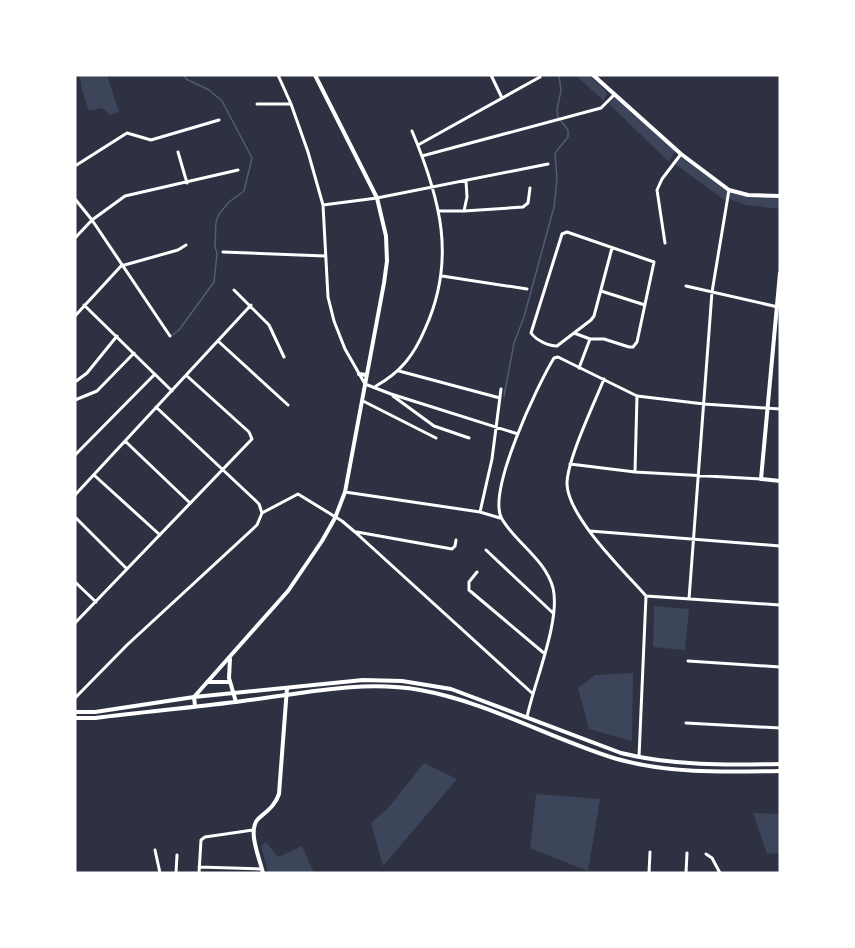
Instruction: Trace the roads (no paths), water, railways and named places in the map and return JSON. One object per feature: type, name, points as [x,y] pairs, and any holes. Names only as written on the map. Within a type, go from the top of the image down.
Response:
[{"type":"main road","points":[[195,706],[194,697],[288,591],[322,541],[345,492],[387,261],[386,236],[377,198],[315,75]]},
{"type":"main road","points":[[593,75],[681,154],[729,190],[748,195],[780,196]]},
{"type":"main road","points":[[780,273],[761,479],[780,481]]},
{"type":"main road","points":[[359,374],[366,375]]},
{"type":"main road","points":[[230,657],[228,669],[230,682],[237,702]]},
{"type":"main road","points":[[75,712],[363,680],[402,681],[451,689],[639,758],[723,765],[780,764]]},
{"type":"main road","points":[[207,682],[230,682]]},
{"type":"main road","points":[[75,718],[95,718],[237,702],[350,687],[407,688],[423,690],[483,707],[547,734],[618,759],[692,771],[780,771]]},
{"type":"main road","points":[[263,871],[253,830],[255,822],[271,809],[279,794],[287,688]]},
{"type":"street","points":[[278,75],[308,152],[323,205],[328,297],[334,321],[345,349],[365,384],[518,434]]},
{"type":"street","points":[[491,75],[502,98]]},
{"type":"street","points":[[418,145],[540,77]]},
{"type":"street","points":[[422,156],[601,108],[614,95]]},
{"type":"street","points":[[256,104],[291,104]]},
{"type":"street","points":[[75,166],[127,133],[151,140],[219,120]]},
{"type":"street","points":[[376,387],[399,371],[410,358],[424,332],[442,276],[443,253],[438,211],[432,186],[412,131]]},
{"type":"street","points":[[178,152],[187,183]]},
{"type":"street","points":[[665,243],[657,190],[662,179],[681,154]]},
{"type":"street","points":[[323,205],[377,198],[548,164]]},
{"type":"street","points":[[75,238],[92,220],[125,196],[238,170]]},
{"type":"street","points":[[464,211],[467,197],[466,181]]},
{"type":"street","points":[[438,211],[523,207],[528,203],[530,188]]},
{"type":"street","points":[[689,599],[712,292],[729,190]]},
{"type":"street","points":[[75,199],[92,220],[170,336]]},
{"type":"street","points":[[574,333],[590,339],[604,339],[629,347],[633,347],[637,342],[654,264],[650,260],[567,232],[562,234],[531,329],[533,335],[552,346],[561,344],[594,316],[612,248]]},
{"type":"street","points":[[75,316],[121,266],[178,250],[186,245]]},
{"type":"street","points":[[223,252],[325,256]]},
{"type":"street","points":[[442,276],[527,289]]},
{"type":"street","points":[[686,286],[778,307]]},
{"type":"street","points":[[234,290],[269,325],[285,357]]},
{"type":"street","points":[[601,291],[645,305]]},
{"type":"street","points":[[84,305],[172,391]]},
{"type":"street","points":[[75,495],[251,306]]},
{"type":"street","points":[[75,382],[97,363],[117,336]]},
{"type":"street","points":[[579,368],[590,339]]},
{"type":"street","points":[[218,341],[288,405]]},
{"type":"street","points":[[75,400],[97,391],[134,353]]},
{"type":"street","points":[[500,518],[500,487],[503,472],[553,360],[558,357],[637,396],[704,404],[780,409]]},
{"type":"street","points":[[399,371],[500,398]]},
{"type":"street","points":[[75,455],[155,374]]},
{"type":"street","points":[[75,623],[250,443],[252,436],[249,432],[187,376]]},
{"type":"street","points":[[604,379],[570,464],[567,483],[570,498],[578,515],[646,596],[639,758]]},
{"type":"street","points":[[480,512],[492,459],[501,389]]},
{"type":"street","points":[[391,394],[405,407],[434,426],[469,438]]},
{"type":"street","points":[[634,472],[637,396]]},
{"type":"street","points":[[362,401],[436,438]]},
{"type":"street","points":[[156,407],[255,500],[262,513]]},
{"type":"street","points":[[125,441],[190,503]]},
{"type":"street","points":[[570,464],[697,477],[761,479]]},
{"type":"street","points":[[94,475],[160,535]]},
{"type":"street","points":[[345,492],[480,512],[500,518],[543,567],[554,590],[553,613],[545,654],[527,717]]},
{"type":"street","points":[[75,698],[127,645],[256,525],[262,513],[298,494],[355,532],[532,693]]},
{"type":"street","points":[[75,518],[127,569]]},
{"type":"street","points":[[590,531],[780,546]]},
{"type":"street","points":[[355,532],[452,549],[456,540]]},
{"type":"street","points":[[486,550],[553,613]]},
{"type":"street","points":[[477,572],[469,582],[469,590],[545,654]]},
{"type":"street","points":[[75,582],[96,602]]},
{"type":"street","points":[[646,596],[780,605]]},
{"type":"street","points":[[688,661],[780,667]]},
{"type":"street","points":[[686,723],[780,729]]},
{"type":"street","points":[[199,873],[201,840],[206,837],[253,830]]},
{"type":"street","points":[[155,849],[160,873]]},
{"type":"street","points":[[649,873],[650,852]]},
{"type":"street","points":[[686,873],[687,854]]},
{"type":"street","points":[[706,854],[712,858],[720,873]]},
{"type":"street","points":[[176,873],[177,855]]},
{"type":"street","points":[[199,867],[263,871]]},
{"type":"waterway","points":[[172,335],[179,330],[214,282],[217,253],[215,247],[216,222],[219,214],[229,202],[244,191],[252,158],[222,101],[209,90],[186,79],[184,75]]},
{"type":"waterway","points":[[504,396],[514,343],[524,317],[554,207],[557,179],[555,153],[568,137],[568,130],[558,117],[561,90],[559,75]]}]
